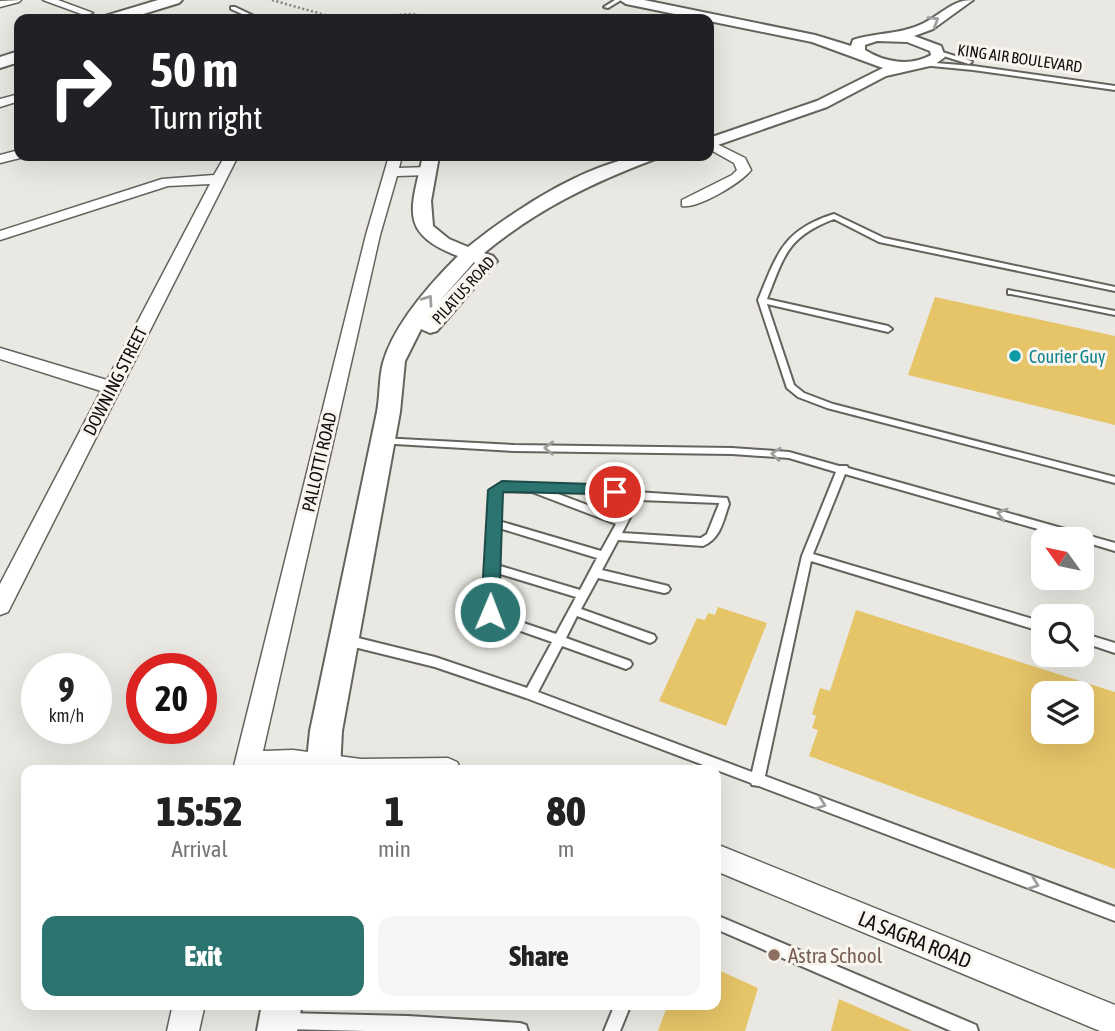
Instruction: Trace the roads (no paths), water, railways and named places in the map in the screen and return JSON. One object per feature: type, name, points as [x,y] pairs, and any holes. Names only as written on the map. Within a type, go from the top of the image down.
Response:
[{"type":"main road","points":[[128,14],[174,0]]},
{"type":"main road","points":[[155,14],[192,2]]},
{"type":"street","points":[[48,0],[88,13]]},
{"type":"street","points":[[626,0],[692,14]]},
{"type":"street","points":[[658,0],[866,39],[898,37],[928,26],[972,4]]},
{"type":"street","points":[[714,142],[822,104],[881,73],[931,62],[934,49],[944,30],[972,4]]},
{"type":"street","points":[[714,19],[815,40],[884,63],[912,65]]},
{"type":"street","points":[[898,37],[934,49]]},
{"type":"street","points":[[860,54],[856,46],[866,39]]},
{"type":"street","points":[[714,134],[816,94],[848,75],[860,54]]},
{"type":"street","points":[[687,203],[737,178],[744,170],[740,161],[714,147]]},
{"type":"street","name":"DOWNING STREET","points":[[0,606],[8,571],[112,388],[228,161]]},
{"type":"street","name":"PILATUS ROAD","points":[[480,258],[506,228],[541,204],[578,184],[636,161]]},
{"type":"street","name":"PILATUS ROAD","points":[[381,441],[391,395],[395,359],[424,305],[444,278],[480,258],[568,199],[611,177],[654,161]]},
{"type":"street","points":[[393,164],[429,163],[421,211],[422,225],[436,241],[480,258]]},
{"type":"street","name":"PALLOTTI ROAD","points":[[246,765],[373,234],[393,164]]},
{"type":"street","points":[[0,236],[167,182],[218,179]]},
{"type":"street","points":[[0,353],[112,388]]},
{"type":"street","points":[[324,765],[326,731],[381,441]]},
{"type":"street","points":[[262,765],[293,761],[311,765]]},
{"type":"street","name":"LA SAGRA ROAD","points":[[721,859],[1115,1021]]},
{"type":"street","points":[[183,1031],[188,1010]]},
{"type":"lane","points":[[606,7],[618,0]]},
{"type":"lane","points":[[233,8],[246,14]]},
{"type":"lane","name":"KING AIR BOULEVARD","points":[[934,49],[986,66],[1115,86]]},
{"type":"lane","name":"KING AIR BOULEVARD","points":[[912,65],[972,68],[1115,86]]},
{"type":"lane","points":[[1115,289],[899,244],[865,234],[834,216],[801,229],[792,238],[762,300],[786,378],[802,395],[816,402],[1115,480]]},
{"type":"lane","points":[[1011,292],[1115,313]]},
{"type":"lane","points":[[762,300],[888,329]]},
{"type":"lane","points":[[381,441],[514,448],[758,452],[789,455],[843,468],[1115,547]]},
{"type":"lane","points":[[757,780],[807,555],[843,468]]},
{"type":"lane","points":[[614,537],[703,542],[712,536],[724,504],[719,497],[636,496],[593,489],[502,487],[495,490],[491,567],[492,616],[626,664]]},
{"type":"lane","points":[[531,487],[621,522]]},
{"type":"lane","points":[[530,694],[636,496]]},
{"type":"lane","points":[[494,523],[604,556]]},
{"type":"lane","points":[[807,555],[1031,622]]},
{"type":"lane","points":[[491,567],[584,595]]},
{"type":"lane","points":[[596,573],[664,589]]},
{"type":"lane","points":[[575,611],[650,638]]},
{"type":"lane","points":[[343,639],[435,662],[530,694],[717,765]]},
{"type":"lane","points":[[1094,642],[1115,648]]},
{"type":"lane","points":[[721,766],[1115,914]]},
{"type":"lane","points":[[721,924],[970,1031]]},
{"type":"lane","points":[[612,1031],[621,1010]]},
{"type":"lane","points":[[279,1019],[520,1031]]},
{"type":"place","name":"Courier Guy","points":[[1015,356]]},
{"type":"place","name":"Astra School","points":[[774,955]]}]
